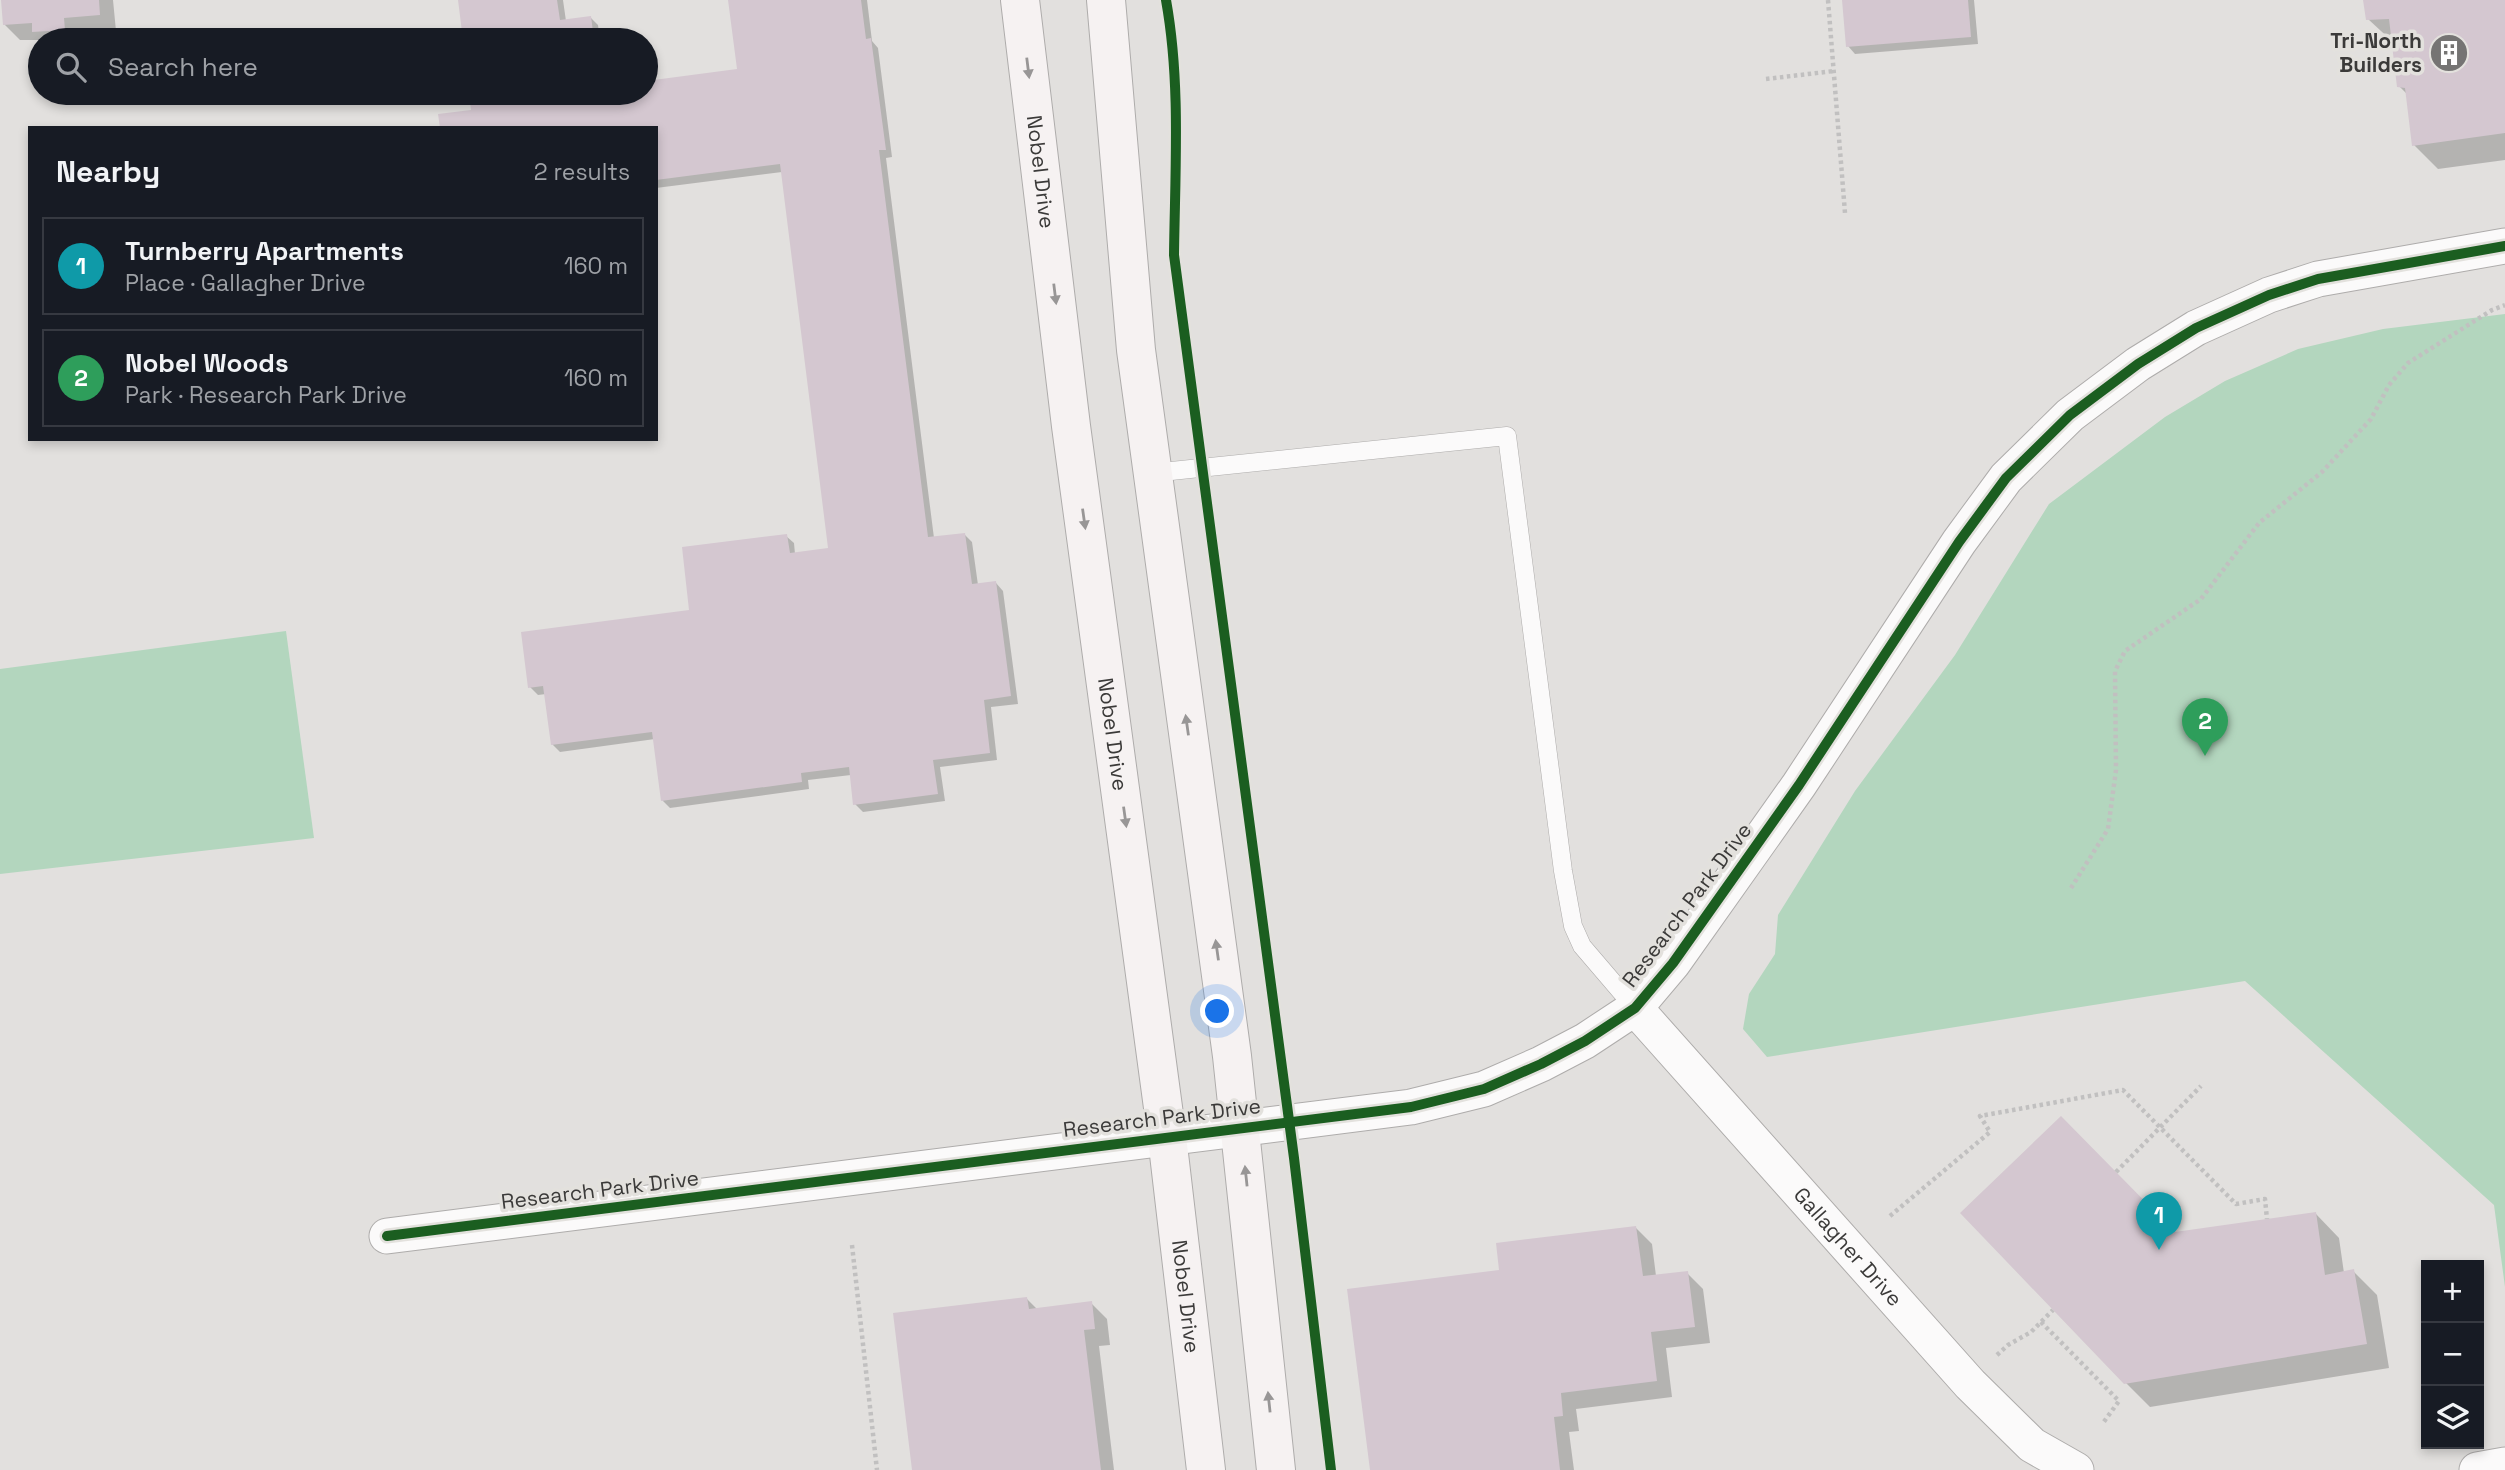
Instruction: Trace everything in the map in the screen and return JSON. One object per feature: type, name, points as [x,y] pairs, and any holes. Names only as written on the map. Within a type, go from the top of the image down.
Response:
[{"type":"street","name":"Nobel Drive","points":[[1020,0],[1071,426],[1167,1137],[1206,1470]]},
{"type":"street","points":[[1106,0],[1136,350],[1240,1127],[1276,1470]]},
{"type":"street","name":"Research Park Drive","points":[[387,1236],[1410,1107],[1483,1089],[1541,1064],[1585,1041],[1634,1008],[1673,963],[1799,785],[1982,510],[2006,478],[2070,415],[2138,364],[2196,328],[2269,295],[2318,279],[2505,246]]},
{"type":"street","name":"Gallagher Drive","points":[[1634,1008],[1970,1384],[2032,1445],[2076,1470]]},
{"type":"street","points":[[2477,1470],[2505,1465]]},
{"type":"lane","points":[[1152,473],[1507,436],[1563,871],[1573,926],[1582,946],[1634,1008]]},
{"type":"path","points":[[1828,0],[1845,213]]},
{"type":"path","points":[[1766,79],[1834,71]]},
{"type":"path","points":[[2071,888],[2108,829],[2116,770],[2115,671],[2125,650],[2201,599],[2259,523],[2322,471],[2371,419],[2389,384],[2408,363],[2492,310],[2505,305]]},
{"type":"path","points":[[2116,1171],[2201,1086]]},
{"type":"path","points":[[1890,1216],[1990,1132],[1980,1116],[2123,1090],[2236,1204],[2264,1199],[2267,1219]]},
{"type":"path","points":[[852,1245],[877,1470]]},
{"type":"path","points":[[1993,1358],[2008,1345],[2031,1332],[2053,1310]]},
{"type":"path","points":[[2041,1322],[2119,1401],[2103,1423]]},
{"type":"green space","points":[[2505,314],[2505,1287],[2494,1205],[2245,981],[1767,1057],[1743,1029],[1749,994],[1775,954],[1778,915],[1855,791],[1955,655],[2049,504],[2165,417],[2225,381],[2298,349],[2383,329]]},
{"type":"green space","points":[[286,631],[314,838],[0,874],[0,669]]},
{"type":"building","points":[[1,0],[99,0],[100,15],[64,18],[65,28],[32,28],[32,23],[3,25]]},
{"type":"building","points":[[458,0],[557,0],[560,20],[591,16],[592,28],[462,28]]},
{"type":"building","points":[[728,0],[861,0],[866,39],[871,38],[886,150],[879,150],[928,537],[965,533],[972,584],[996,581],[1011,696],[984,700],[990,753],[933,760],[938,794],[853,805],[849,767],[801,773],[802,782],[661,801],[652,732],[551,745],[543,686],[528,688],[521,632],[689,610],[682,547],[787,534],[790,553],[828,548],[780,164],[658,180],[658,126],[440,126],[438,114],[471,110],[470,105],[658,105],[658,79],[737,69]]},
{"type":"building","points":[[1842,0],[1968,0],[1971,37],[1846,47]]},
{"type":"building","name":"Tri-North Builders","points":[[2363,0],[2505,0],[2505,133],[2412,146],[2405,88],[2397,87],[2389,19],[2366,20]]},
{"type":"building","points":[[2061,1116],[2175,1232],[2316,1212],[2325,1275],[2354,1269],[2367,1344],[2124,1384],[1960,1213]]},
{"type":"building","points":[[1636,1226],[1643,1276],[1688,1271],[1695,1327],[1651,1332],[1657,1381],[1561,1393],[1563,1416],[1554,1417],[1560,1470],[1370,1470],[1347,1289],[1499,1270],[1496,1243]]},
{"type":"building","points":[[1027,1297],[1029,1309],[1092,1301],[1095,1329],[1084,1330],[1101,1470],[912,1470],[893,1313]]},
{"type":"cycle path","points":[[1166,0],[1174,63],[1174,255],[1294,1158],[1331,1470]]},
{"type":"cycle path","points":[[387,1236],[1411,1107],[1484,1089],[1541,1064],[1585,1041],[1635,1008],[1673,963],[1799,785],[1959,542],[2006,478],[2070,415],[2138,364],[2196,328],[2269,295],[2318,279],[2505,246]]},
{"type":"place","name":"Tri-North Builders","points":[[2449,53]]},
{"type":"place","name":"Nobel Woods","points":[[2205,756]]},
{"type":"place","name":"Turnberry Apartments","points":[[2159,1250]]}]
